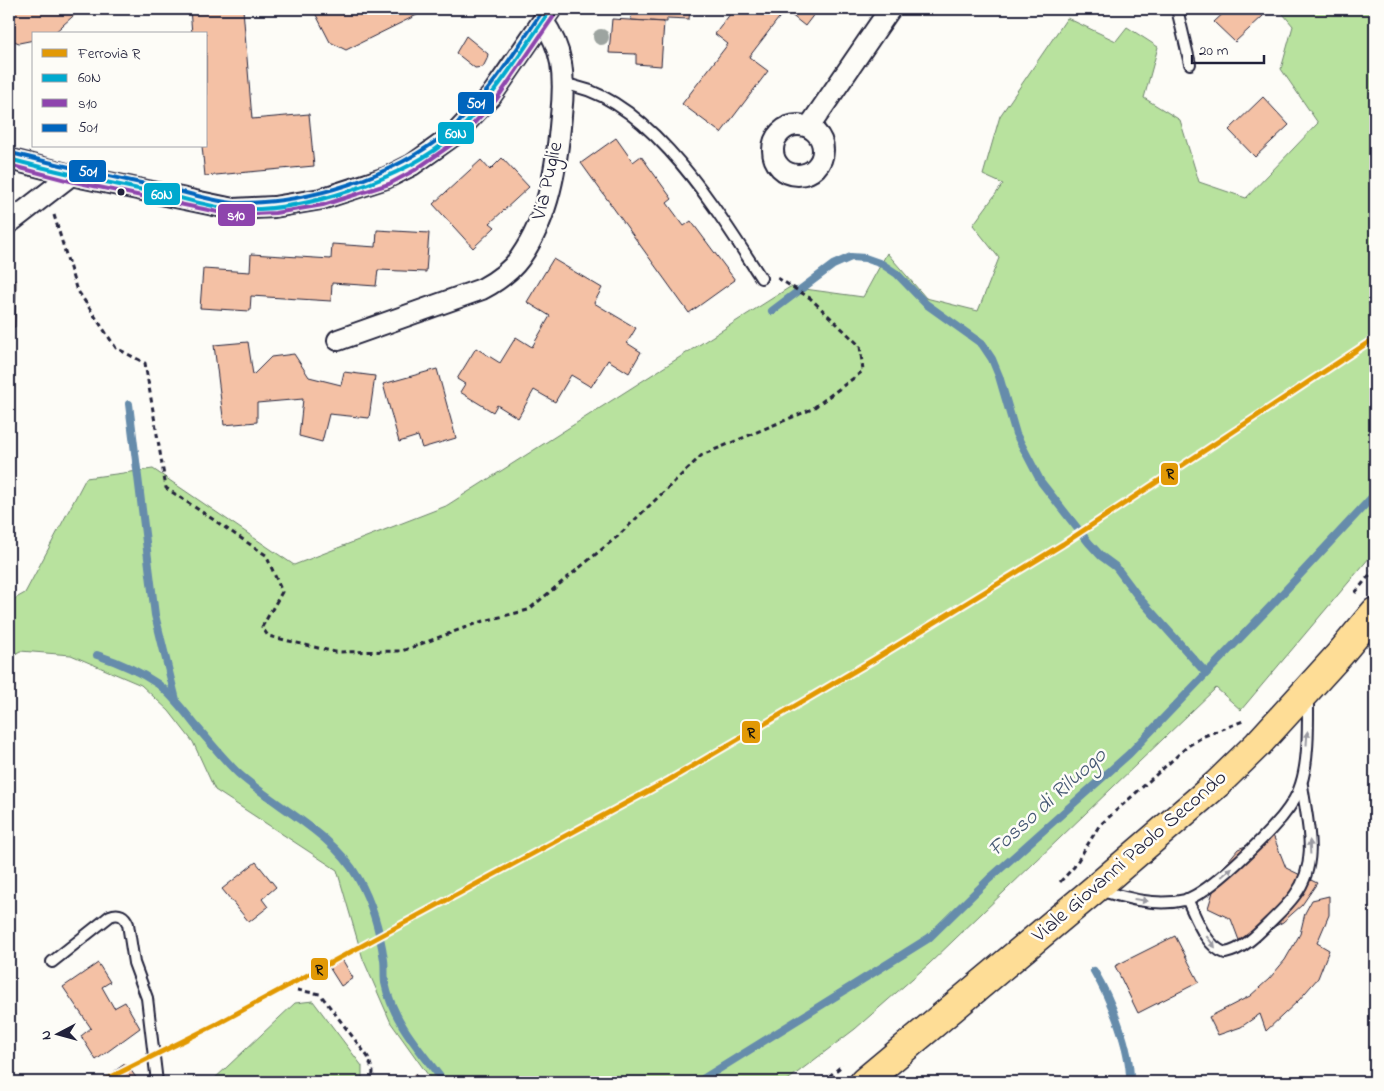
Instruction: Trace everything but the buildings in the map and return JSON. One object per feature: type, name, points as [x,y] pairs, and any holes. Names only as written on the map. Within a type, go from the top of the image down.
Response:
[{"type":"main road","name":"Viale Giovanni Paolo Secondo","points":[[864,1082],[1217,784],[1308,691],[1375,612]]},
{"type":"street","points":[[809,127],[890,9]]},
{"type":"street","points":[[9,159],[233,209],[261,208],[309,202],[380,180],[412,164],[454,136],[492,96],[547,15]]},
{"type":"street","name":"Via Puglie","points":[[338,340],[470,294],[491,284],[511,269],[530,244],[546,204],[555,165],[560,130],[563,84],[561,62],[547,15]]},
{"type":"street","points":[[9,223],[71,174]]},
{"type":"lane","points":[[1177,9],[1190,64]]},
{"type":"lane","points":[[563,84],[586,88],[615,102],[632,114],[654,134],[675,157],[721,217],[761,278]]},
{"type":"lane","points":[[1187,900],[1210,942],[1219,951],[1225,953],[1239,948],[1262,930],[1284,908],[1300,887],[1306,876],[1311,849],[1302,783],[1307,739],[1308,691]]},
{"type":"lane","points":[[1096,888],[1121,897],[1148,902],[1187,900],[1203,892],[1247,853],[1283,816],[1302,783]]},
{"type":"lane","points":[[52,962],[110,916],[119,914],[126,918],[134,963],[147,998],[157,1082]]},
{"type":"path","points":[[48,192],[76,288],[116,348],[146,363],[166,488],[266,555],[282,592],[262,627],[268,636],[334,652],[402,652],[480,622],[528,610],[618,536],[702,455],[812,409],[863,371],[860,346],[810,298],[776,277],[761,278]]},
{"type":"path","points":[[1353,596],[1375,568]]},
{"type":"path","points":[[1055,886],[1074,867],[1099,826],[1188,746],[1204,736],[1248,718]]},
{"type":"path","points":[[297,990],[320,994],[368,1057],[373,1072],[372,1082]]},
{"type":"path","points":[[822,1082],[844,1065]]},
{"type":"green space","points":[[1279,9],[1375,9],[1375,551],[1241,710],[1216,688],[929,964],[855,1029],[785,1082],[433,1082],[391,1023],[363,959],[337,870],[215,790],[193,742],[169,711],[141,685],[71,655],[20,651],[9,658],[9,602],[25,593],[86,478],[153,469],[294,565],[446,506],[790,287],[863,297],[887,253],[926,298],[978,311],[999,258],[973,225],[1003,184],[983,175],[1000,116],[1067,18],[1116,41],[1127,27],[1158,47],[1144,98],[1180,120],[1199,182],[1246,198],[1318,123],[1281,69],[1293,26]]},
{"type":"green space","points":[[313,1001],[362,1066],[362,1082],[211,1082],[295,1003]]},
{"type":"waterway","points":[[772,311],[833,265],[851,257],[865,258],[882,264],[897,274],[926,304],[982,344],[992,359],[999,376],[1016,434],[1041,482],[1089,543],[1101,556],[1116,567],[1140,599],[1206,673]]},
{"type":"waterway","points":[[129,404],[155,615],[176,700]]},
{"type":"waterway","name":"Fosso di Riluogo","points":[[698,1082],[929,938],[989,879],[1129,754],[1375,494]]},
{"type":"waterway","points":[[97,655],[128,667],[158,684],[239,774],[319,834],[347,862],[358,878],[375,918],[382,949],[385,983],[394,1011],[409,1036],[444,1082]]},
{"type":"waterway","points":[[1094,971],[1107,996],[1124,1040],[1130,1082]]},
{"type":"rail line","name":"R","points":[[101,1082],[217,1024],[669,780],[875,659],[1063,544],[1375,338]]},
{"type":"transit line","name":"501","points":[[11,153],[235,203],[291,199],[320,193],[348,185],[402,162],[449,131],[488,89],[544,9]]},
{"type":"transit line","name":"60N","points":[[9,159],[226,208],[261,209],[320,199],[381,179],[409,166],[434,151],[455,134],[495,90],[551,9]]},
{"type":"transit line","name":"s10","points":[[9,165],[70,181],[232,215],[275,213],[323,205],[389,184],[415,170],[458,140],[496,100],[556,13]]}]
